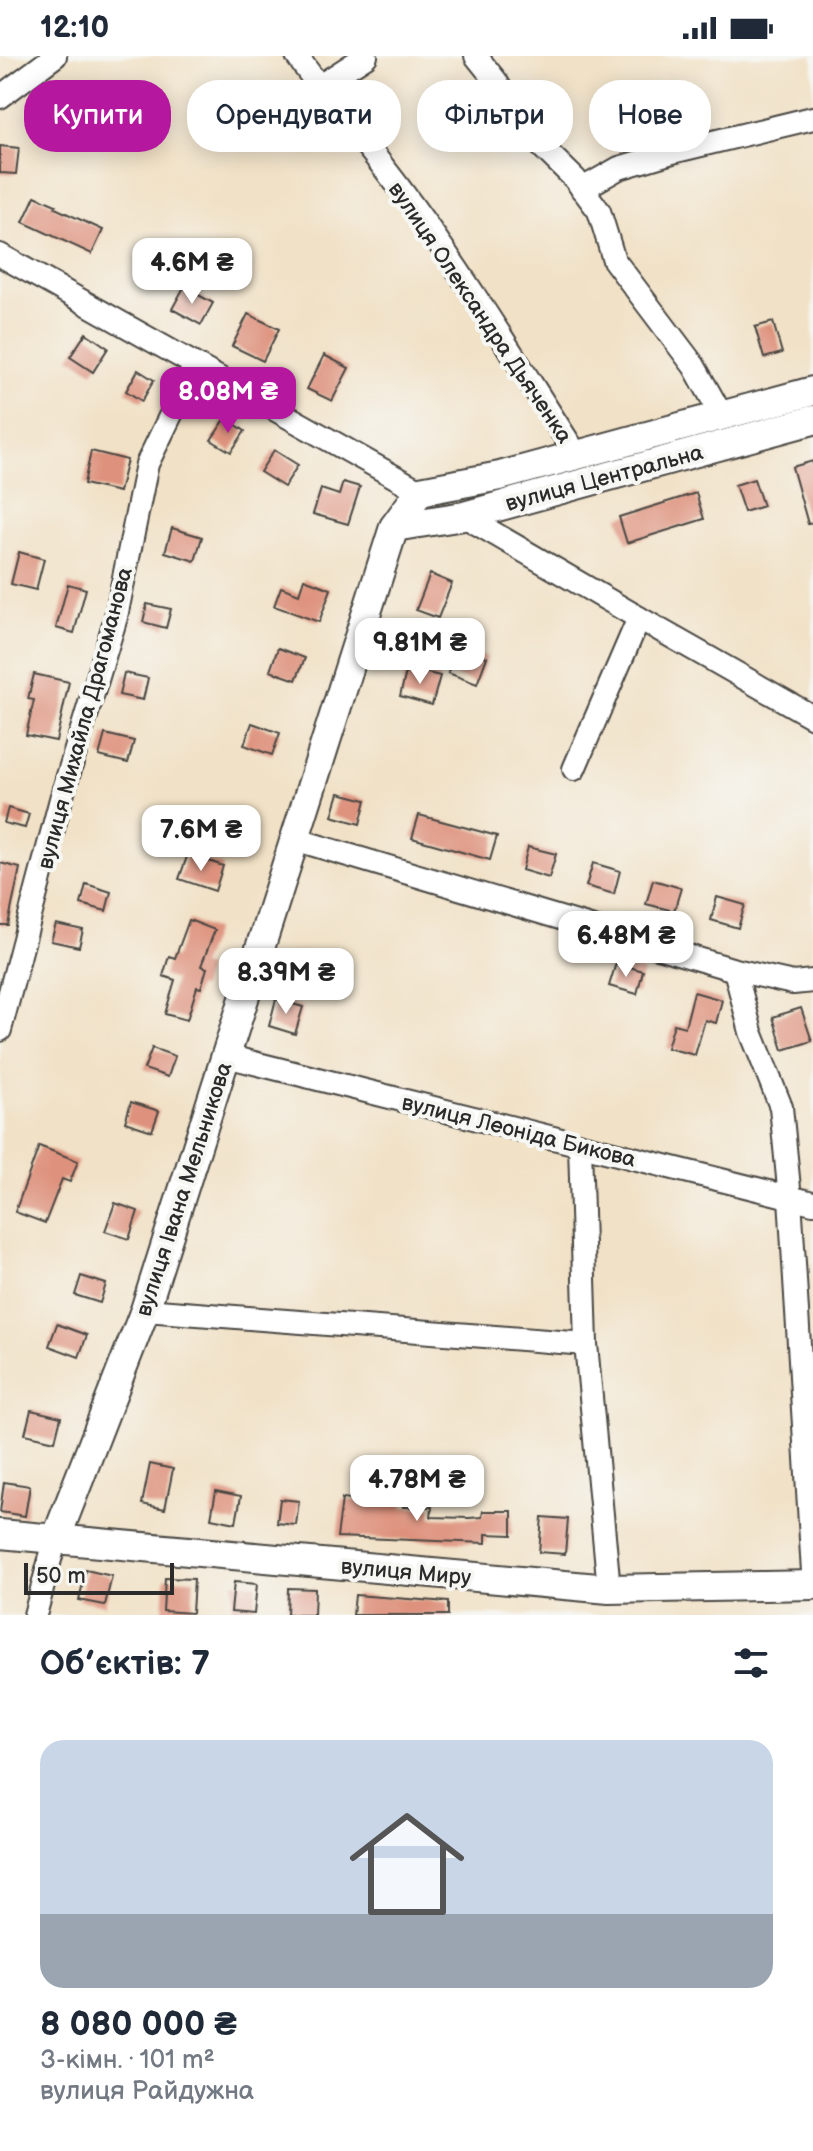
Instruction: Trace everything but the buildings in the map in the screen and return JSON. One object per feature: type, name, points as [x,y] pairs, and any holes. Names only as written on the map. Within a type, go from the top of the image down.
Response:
[{"type":"street","points":[[0,97],[55,56]]},
{"type":"street","name":"вулиця Олександра Дьяченка","points":[[297,56],[313,80]]},
{"type":"street","points":[[329,80],[366,56]]},
{"type":"street","points":[[476,56],[496,81],[524,129],[599,211],[614,260],[694,366],[722,416]]},
{"type":"street","points":[[582,189],[619,168],[813,118]]},
{"type":"street","name":"вулиця Олександра Дьяченка","points":[[371,152],[398,186],[477,301],[576,454]]},
{"type":"street","points":[[0,255],[813,717]]},
{"type":"street","name":"вулиця Михайла Драгоманова","points":[[0,1030],[61,799],[116,617],[147,464],[195,365]]},
{"type":"street","name":"вулиця Центральна","points":[[420,491],[500,476],[813,391]]},
{"type":"street","name":"вулиця Центральна","points":[[394,527],[464,516],[813,420]]},
{"type":"street","name":"вулиця Івана Мельникова","points":[[35,1615],[55,1541],[145,1310],[394,527],[420,491]]},
{"type":"street","points":[[574,769],[639,618]]},
{"type":"street","points":[[294,839],[735,970],[793,983],[813,981]]},
{"type":"street","points":[[735,970],[751,1032],[781,1107],[790,1198],[813,1572]]},
{"type":"street","name":"вулиця Леоніда Бикова","points":[[226,1056],[813,1203]]},
{"type":"street","points":[[580,1145],[586,1344],[609,1589]]},
{"type":"street","points":[[145,1310],[586,1344]]},
{"type":"street","name":"вулиця Миру","points":[[0,1534],[609,1589],[813,1585]]}]
